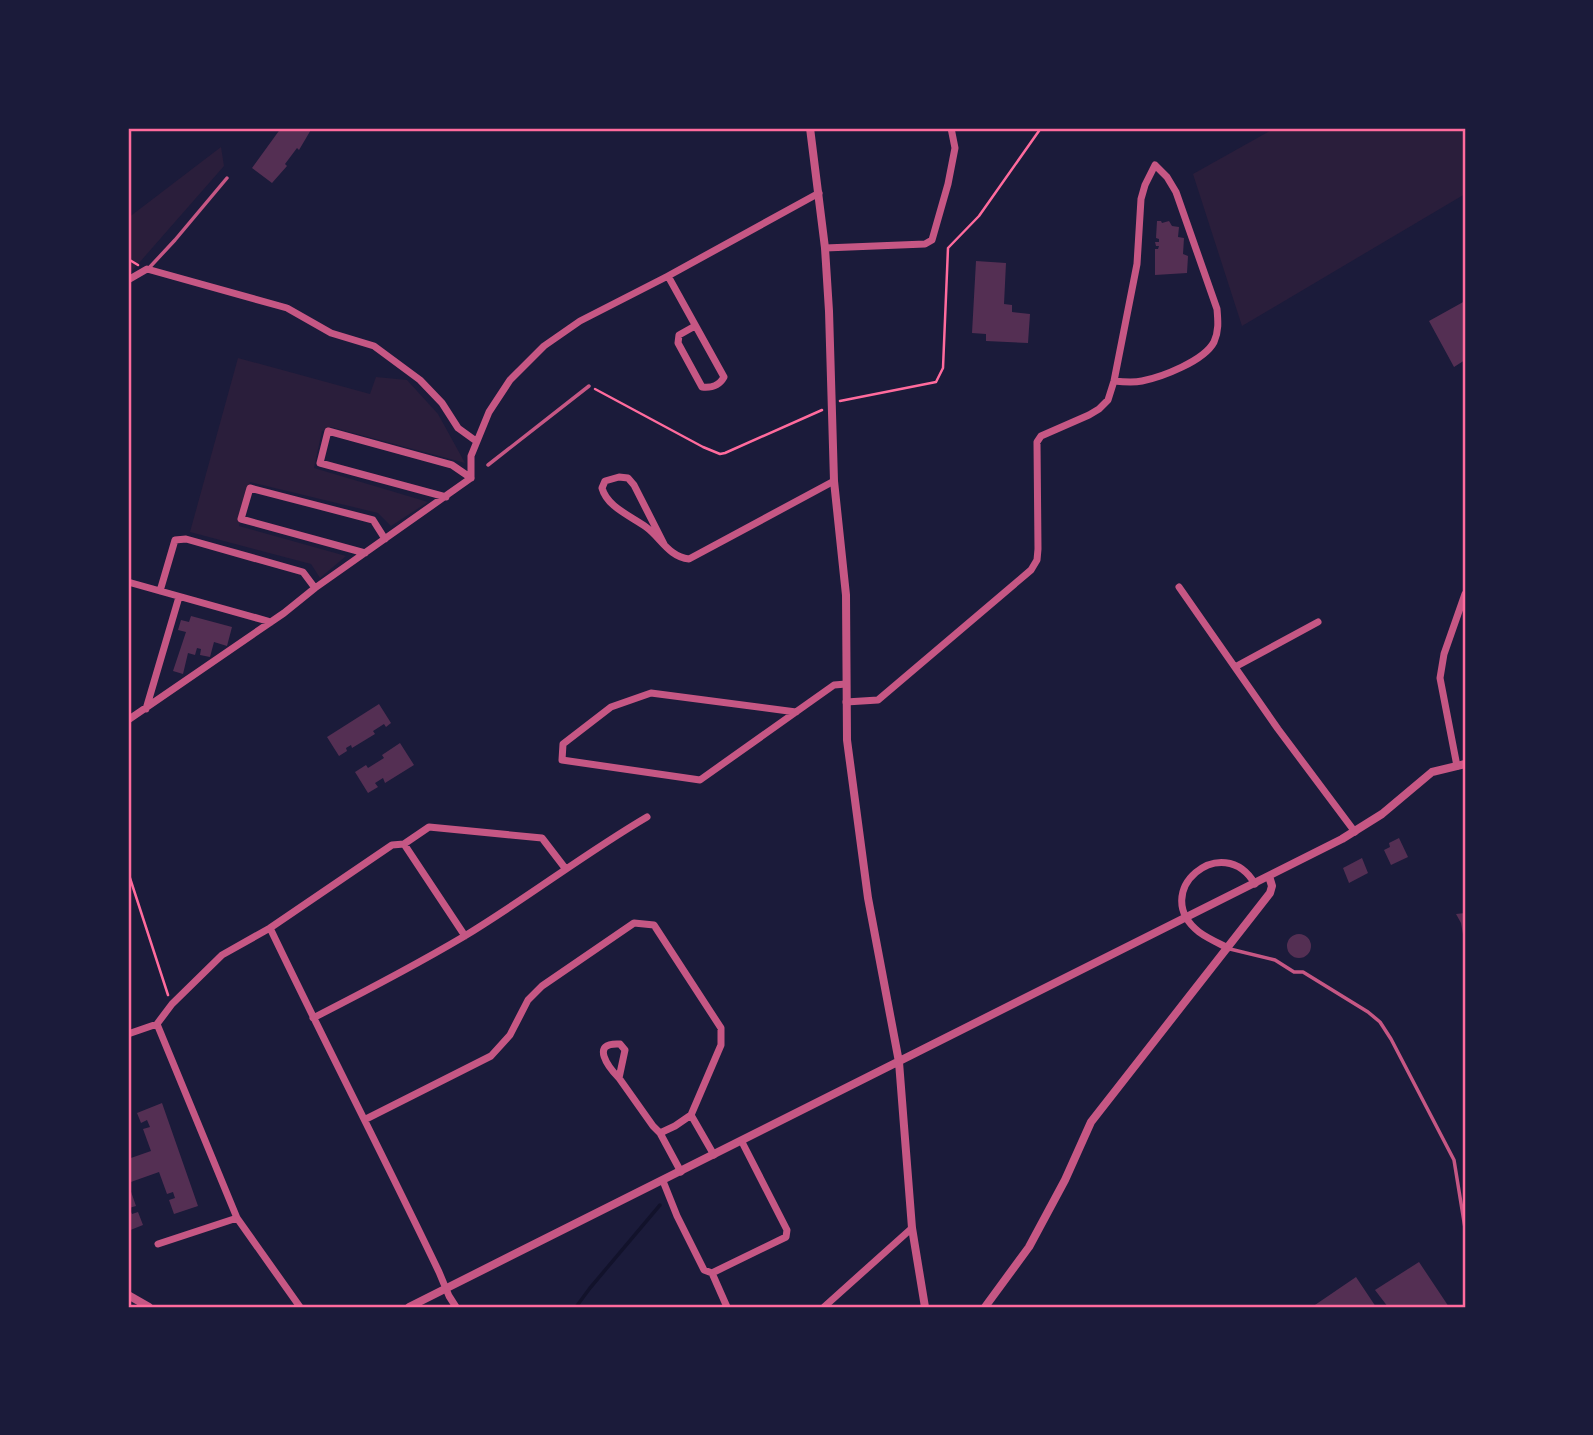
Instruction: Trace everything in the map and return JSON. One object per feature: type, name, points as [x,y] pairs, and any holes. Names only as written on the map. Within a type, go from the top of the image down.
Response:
[{"type":"street","points":[[810,128],[825,248],[834,481],[846,595],[847,740],[867,898],[899,1062],[912,1228],[925,1307]]},
{"type":"street","points":[[825,248],[925,244],[932,240],[955,148],[951,128]]},
{"type":"street","points":[[846,702],[878,700],[1031,570],[1037,560],[1037,442],[1041,436],[1099,409],[1108,400],[1137,264],[1141,199],[1144,185],[1155,165],[1167,177],[1176,192],[1217,309],[1217,332],[1207,351],[1175,370],[1140,382],[1114,381]]},
{"type":"street","points":[[471,478],[471,456],[489,412],[510,380],[544,346],[580,321],[819,193]]},
{"type":"street","points":[[128,280],[147,269],[288,307],[331,333],[374,346],[420,380],[442,403],[458,428],[476,441]]},
{"type":"street","points":[[668,276],[724,377],[710,388],[702,387],[678,343],[679,335],[695,326]]},
{"type":"street","points":[[446,497],[320,463],[328,431],[452,465],[471,478]]},
{"type":"street","points":[[664,544],[631,481],[619,477],[605,481],[602,488],[606,498],[645,526],[664,544],[677,556],[692,558],[834,481]]},
{"type":"street","points":[[128,720],[271,622],[471,478]]},
{"type":"street","points":[[365,554],[242,520],[250,488],[373,520],[385,539]]},
{"type":"street","points":[[160,591],[175,540],[186,539],[303,572],[316,588]]},
{"type":"street","points":[[128,582],[271,622]]},
{"type":"street","points":[[1180,587],[1286,740],[1355,832]]},
{"type":"street","points":[[409,1307],[1255,884],[1355,832],[1382,814],[1432,772],[1461,765],[1440,678],[1444,654],[1465,594]]},
{"type":"street","points":[[146,709],[178,597]]},
{"type":"street","points":[[1235,667],[1318,622]]},
{"type":"street","points":[[796,712],[651,693],[611,707],[562,744],[562,760],[700,780],[796,712],[834,684],[846,684]]},
{"type":"street","points":[[313,1018],[394,977],[465,936],[565,868],[647,817]]},
{"type":"street","points":[[128,1034],[157,1024],[172,1004],[222,955],[270,928],[392,845],[404,844],[429,827],[542,838],[565,868]]},
{"type":"street","points":[[404,844],[465,936]]},
{"type":"street","points":[[1228,948],[1199,932],[1187,918],[1182,896],[1190,876],[1199,867],[1210,863],[1225,863],[1245,871],[1255,884]]},
{"type":"street","points":[[985,1307],[1030,1247],[1091,1122],[1270,893],[1272,886],[1269,876]]},
{"type":"street","points":[[366,1119],[491,1056],[510,1035],[528,1000],[542,986],[634,923],[654,925],[722,1028],[722,1045],[691,1115],[660,1133]]},
{"type":"street","points":[[270,928],[456,1307]]},
{"type":"street","points":[[157,1024],[237,1218],[300,1307]]},
{"type":"street","points":[[619,1078],[625,1049],[620,1044],[613,1044],[604,1050],[604,1062],[660,1133],[681,1172]]},
{"type":"street","points":[[691,1115],[714,1155]]},
{"type":"street","points":[[712,1273],[786,1237],[787,1230],[742,1142]]},
{"type":"street","points":[[663,1181],[704,1270],[712,1273],[727,1307]]},
{"type":"street","points":[[158,1244],[237,1218]]},
{"type":"street","points":[[824,1307],[912,1228]]},
{"type":"street","points":[[128,1295],[149,1307]]},
{"type":"lane","points":[[1220,128],[1234,128]]},
{"type":"lane","points":[[147,269],[227,178]]},
{"type":"lane","points":[[488,465],[589,386]]},
{"type":"lane","points":[[1228,948],[1275,960],[1294,972],[1303,972],[1358,1004],[1380,1022],[1454,1160],[1465,1228]]},
{"type":"path","points":[[589,386],[720,454],[746,446],[847,398],[936,382],[943,368],[948,248],[979,216],[1041,128]]},
{"type":"path","points":[[128,872],[172,1004]]},
{"type":"shaded area","points":[[1275,128],[1465,128],[1465,194],[1242,326],[1193,174]]},
{"type":"shaded area","points":[[221,147],[224,166],[132,271],[128,271],[128,218]]},
{"type":"shaded area","points":[[238,358],[370,394],[376,377],[407,380],[438,414],[465,463],[331,427],[322,431],[314,468],[428,502],[391,526],[378,513],[250,482],[239,526],[346,556],[320,578],[311,564],[190,532]]},
{"type":"building","points":[[281,128],[312,128],[299,150],[297,148],[285,164],[287,166],[272,183],[252,168]]},
{"type":"building","points":[[1157,221],[1169,221],[1172,226],[1179,227],[1178,237],[1184,238],[1183,254],[1188,256],[1187,273],[1155,275],[1155,249],[1159,246],[1156,246],[1155,242],[1159,242],[1156,238]]},
{"type":"building","points":[[976,261],[1006,263],[1004,304],[1012,305],[1012,312],[1030,314],[1028,343],[986,341],[986,334],[972,333]]},
{"type":"building","points":[[1465,301],[1465,360],[1454,367],[1429,321]]},
{"type":"building","points":[[191,616],[232,627],[227,646],[214,642],[210,657],[200,655],[201,649],[197,648],[195,655],[188,653],[183,674],[173,671],[186,632],[178,630],[181,620],[189,622]]},
{"type":"building","points":[[379,704],[391,723],[373,731],[375,734],[352,748],[351,745],[346,748],[347,751],[339,756],[327,737]]},
{"type":"building","points":[[400,743],[414,765],[385,783],[383,778],[375,783],[378,787],[368,793],[355,772],[384,758],[382,755]]},
{"type":"building","points":[[1399,838],[1408,857],[1391,865],[1384,850],[1390,847],[1389,843]]},
{"type":"building","points":[[1362,858],[1368,873],[1349,883],[1343,868]]},
{"type":"building","points":[[1465,913],[1464,940],[1461,923],[1456,914]]},
{"type":"building","points":[[1294,934],[1304,934],[1311,941],[1311,951],[1304,958],[1294,958],[1287,951],[1287,941]]},
{"type":"building","points":[[162,1103],[198,1206],[174,1214],[169,1200],[175,1198],[173,1192],[167,1194],[159,1172],[128,1183],[128,1159],[151,1151],[143,1129],[150,1127],[147,1120],[141,1123],[137,1113]]},
{"type":"building","points":[[128,1183],[136,1206],[129,1208],[132,1214],[138,1212],[143,1225],[128,1231]]},
{"type":"building","points":[[1419,1262],[1449,1307],[1388,1307],[1375,1290]]},
{"type":"building","points":[[1356,1277],[1376,1307],[1312,1307]]},
{"type":"waterway","points":[[576,1307],[660,1205]]}]
